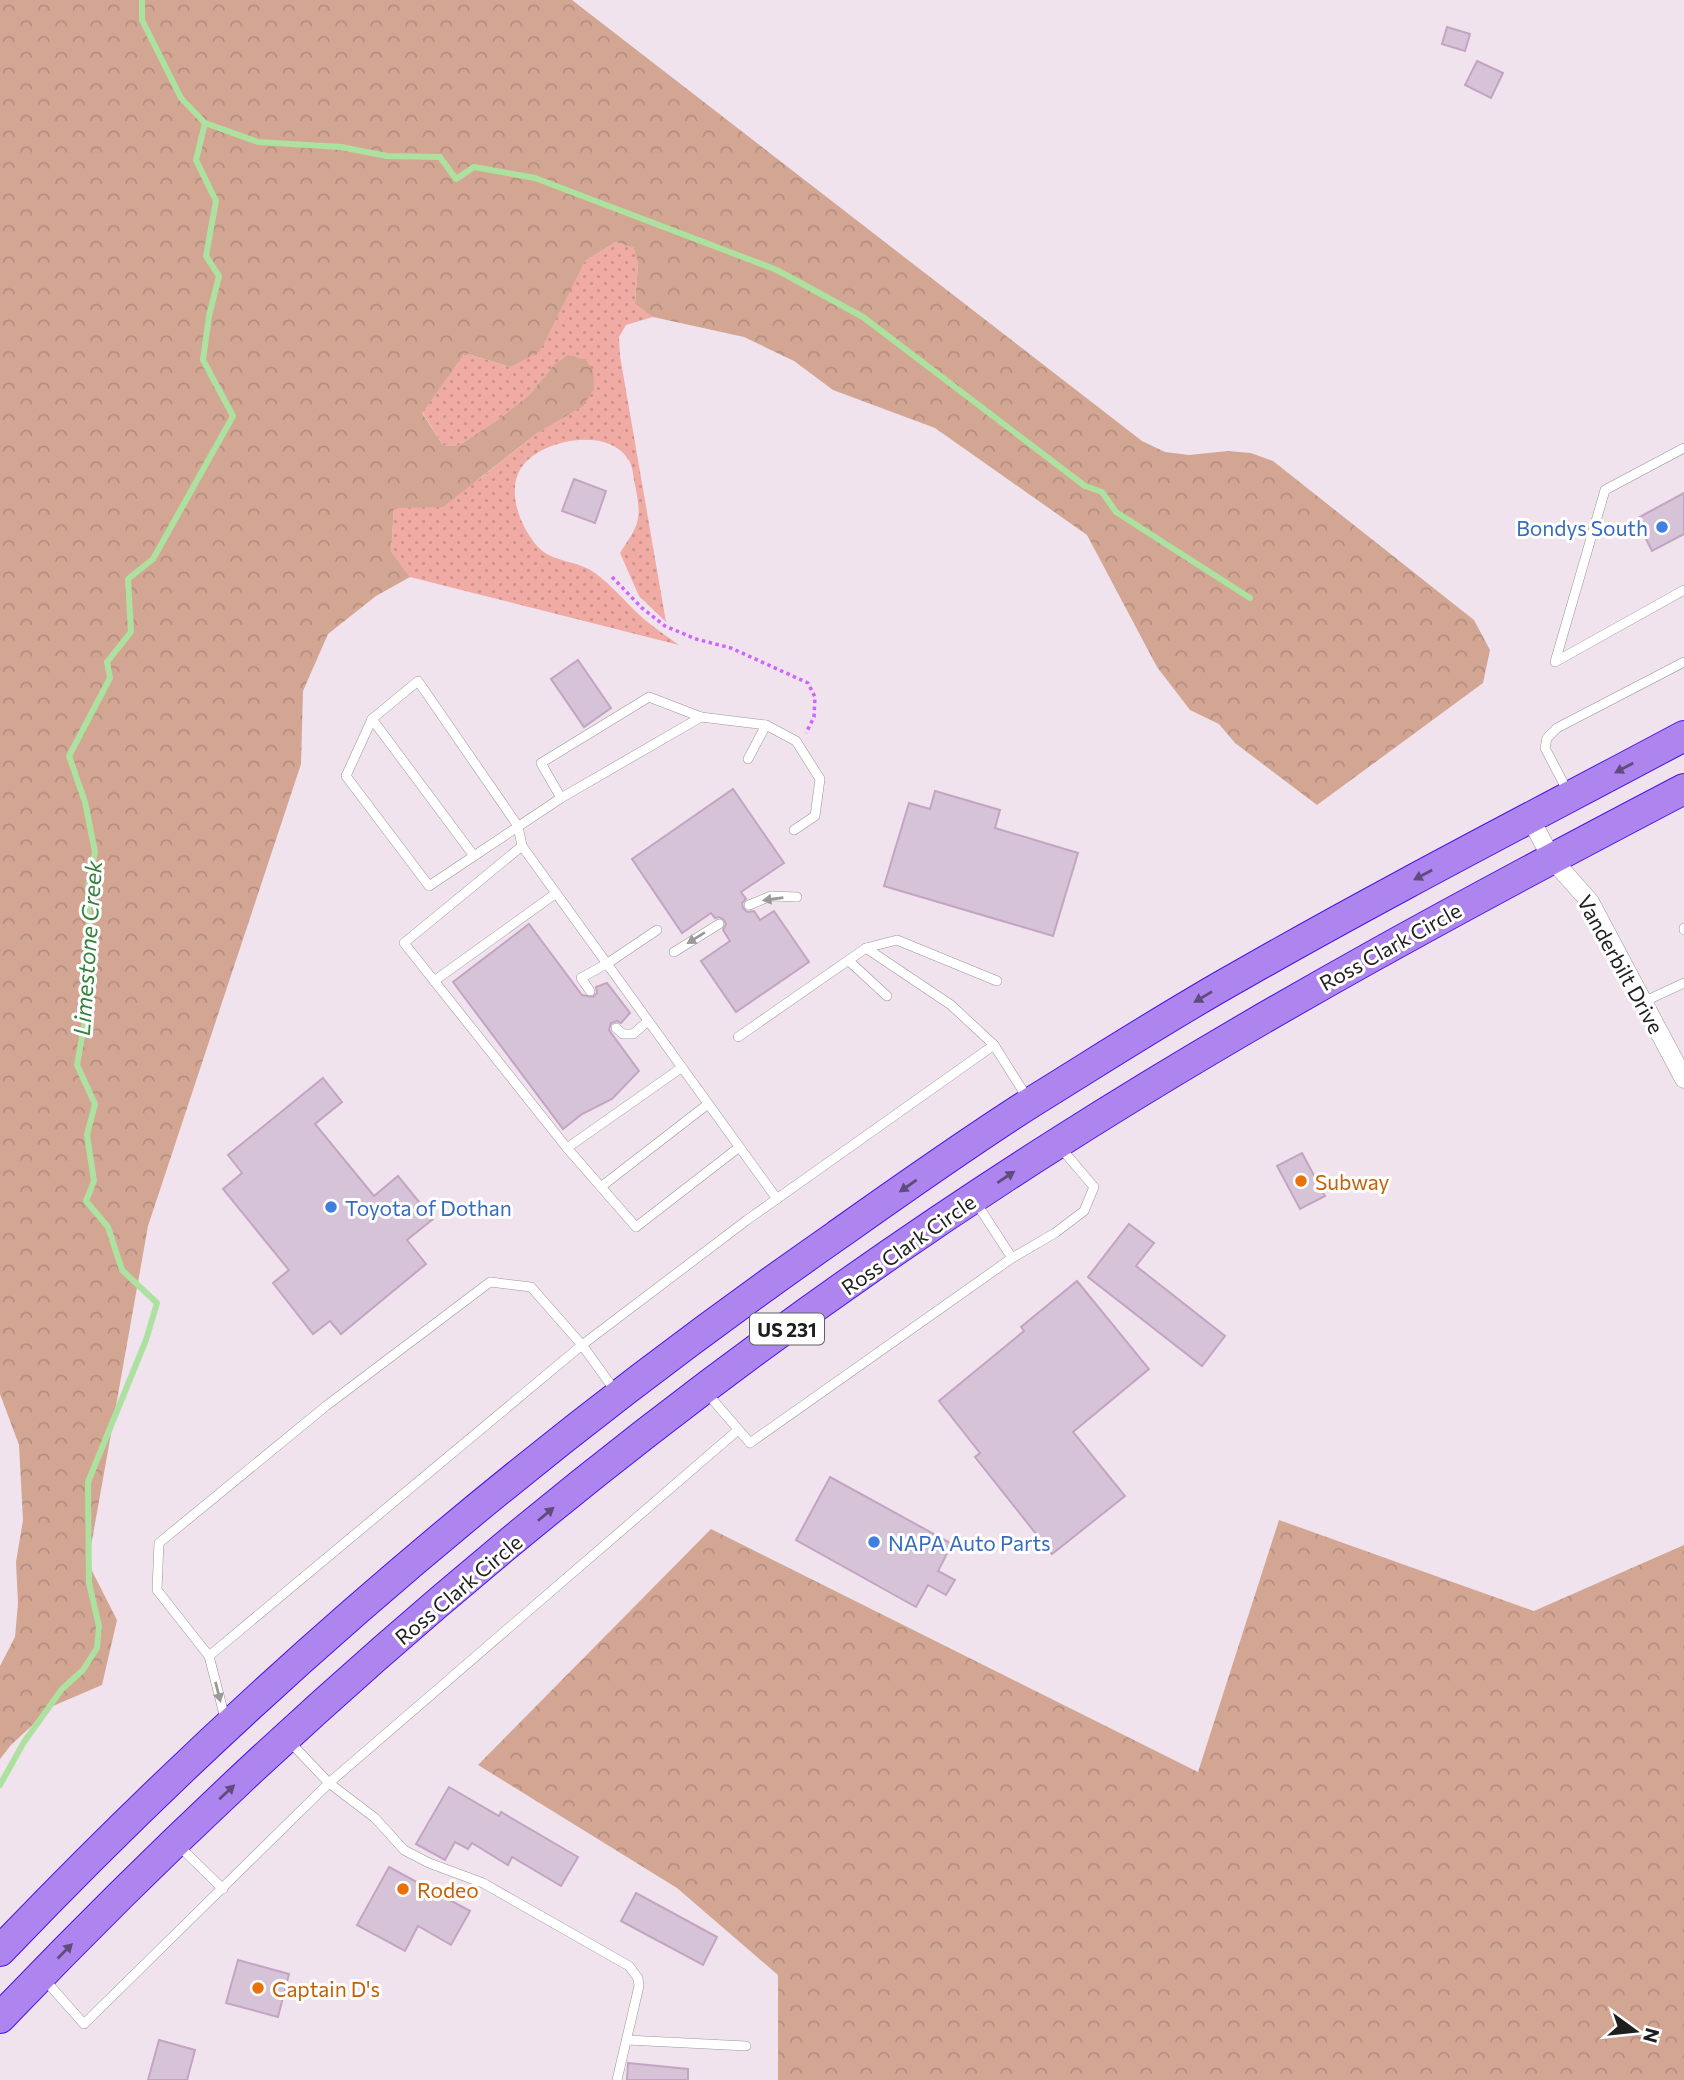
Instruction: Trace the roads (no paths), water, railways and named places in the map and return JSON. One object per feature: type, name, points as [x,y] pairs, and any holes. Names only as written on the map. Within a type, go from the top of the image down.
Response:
[{"type":"highway","name":"US 231","points":[[4,1947],[140,1809],[227,1727],[463,1521],[619,1395],[792,1267],[1030,1103],[1236,978],[1360,908],[1684,736]]},
{"type":"highway","name":"Ross Clark Circle","points":[[0,2018],[175,1842],[286,1737],[512,1543],[650,1432],[811,1311],[1057,1143],[1261,1018],[1383,949],[1684,789]]},
{"type":"highway","points":[[1236,978],[1261,1018]]},
{"type":"highway","points":[[1030,1103],[1057,1143]]},
{"type":"highway","points":[[619,1395],[650,1432]]},
{"type":"highway","points":[[255,1702],[286,1737]]},
{"type":"highway","points":[[4,1947],[40,1975]]},
{"type":"street","name":"Vanderbilt Drive","points":[[1530,818],[1552,859],[1590,902],[1684,1079]]},
{"type":"lane","points":[[1684,447],[1605,490],[1555,662],[1684,590]]},
{"type":"lane","points":[[1570,797],[1545,748],[1547,738],[1557,728],[1684,662]]},
{"type":"lane","points":[[701,717],[561,798],[517,826],[429,886],[346,776],[372,719],[418,681],[517,826],[522,846],[555,894],[608,963],[777,1199]]},
{"type":"lane","points":[[561,798],[541,763],[649,696],[701,717],[766,725],[796,741],[820,779],[815,816],[794,830]]},
{"type":"lane","points":[[372,719],[474,856]]},
{"type":"lane","points":[[748,759],[766,725]]},
{"type":"lane","points":[[522,846],[404,943],[567,1148],[636,1227],[738,1148]]},
{"type":"lane","points":[[434,981],[555,894]]},
{"type":"lane","points":[[749,905],[771,897],[797,897]]},
{"type":"lane","points":[[674,952],[719,924]]},
{"type":"lane","points":[[590,991],[581,978],[657,930]]},
{"type":"lane","points":[[738,1037],[866,948],[897,940],[997,981]]},
{"type":"lane","points":[[866,948],[951,1005],[994,1045],[1030,1103]]},
{"type":"lane","points":[[849,961],[887,996]]},
{"type":"lane","points":[[1643,1002],[1684,983]]},
{"type":"lane","points":[[616,1028],[623,1034],[633,1034],[648,1021]]},
{"type":"lane","points":[[209,1656],[582,1345],[777,1199],[994,1045]]},
{"type":"lane","points":[[567,1148],[681,1068]]},
{"type":"lane","points":[[602,1186],[708,1104]]},
{"type":"lane","points":[[705,1390],[750,1443],[1012,1258],[1055,1233],[1084,1212],[1094,1186],[1057,1143]]},
{"type":"lane","points":[[974,1199],[1012,1258]]},
{"type":"lane","points":[[227,1727],[209,1656],[157,1590],[159,1543],[326,1406],[490,1282],[531,1287],[582,1345],[619,1395]]},
{"type":"lane","points":[[40,1975],[84,2024],[329,1783],[738,1430]]},
{"type":"lane","points":[[286,1737],[329,1783],[375,1818],[404,1850],[429,1863],[483,1883],[629,1966],[638,1978],[639,1986],[617,2080]]},
{"type":"lane","points":[[175,1842],[223,1889]]},
{"type":"lane","points":[[626,2039],[746,2046]]},
{"type":"waterway","name":"Limestone Creek","points":[[0,1785],[24,1742],[62,1689],[83,1670],[97,1648],[99,1626],[89,1583],[88,1482],[146,1340],[157,1303],[122,1270],[108,1227],[86,1201],[94,1181],[87,1135],[95,1104],[77,1065],[86,1015],[90,955],[88,887],[95,852],[85,802],[69,756],[110,678],[107,662],[131,632],[128,579],[153,559],[233,416],[203,360],[209,316],[219,276],[206,256],[216,201],[196,160],[205,123],[181,98],[142,20],[142,0]]},
{"type":"waterway","points":[[205,123],[258,142],[341,147],[387,156],[440,157],[456,179],[474,167],[535,178],[777,270],[863,317],[1085,486],[1102,492],[1116,512],[1250,598]]},
{"type":"place","name":"Bondys South","points":[[1662,527]]},
{"type":"place","name":"Subway","points":[[1301,1181]]},
{"type":"place","name":"Toyota of Dothan","points":[[331,1207]]},
{"type":"place","name":"NAPA Auto Parts","points":[[874,1542]]},
{"type":"place","name":"Rodeo","points":[[403,1889]]},
{"type":"place","name":"Captain D's","points":[[258,1988]]}]
